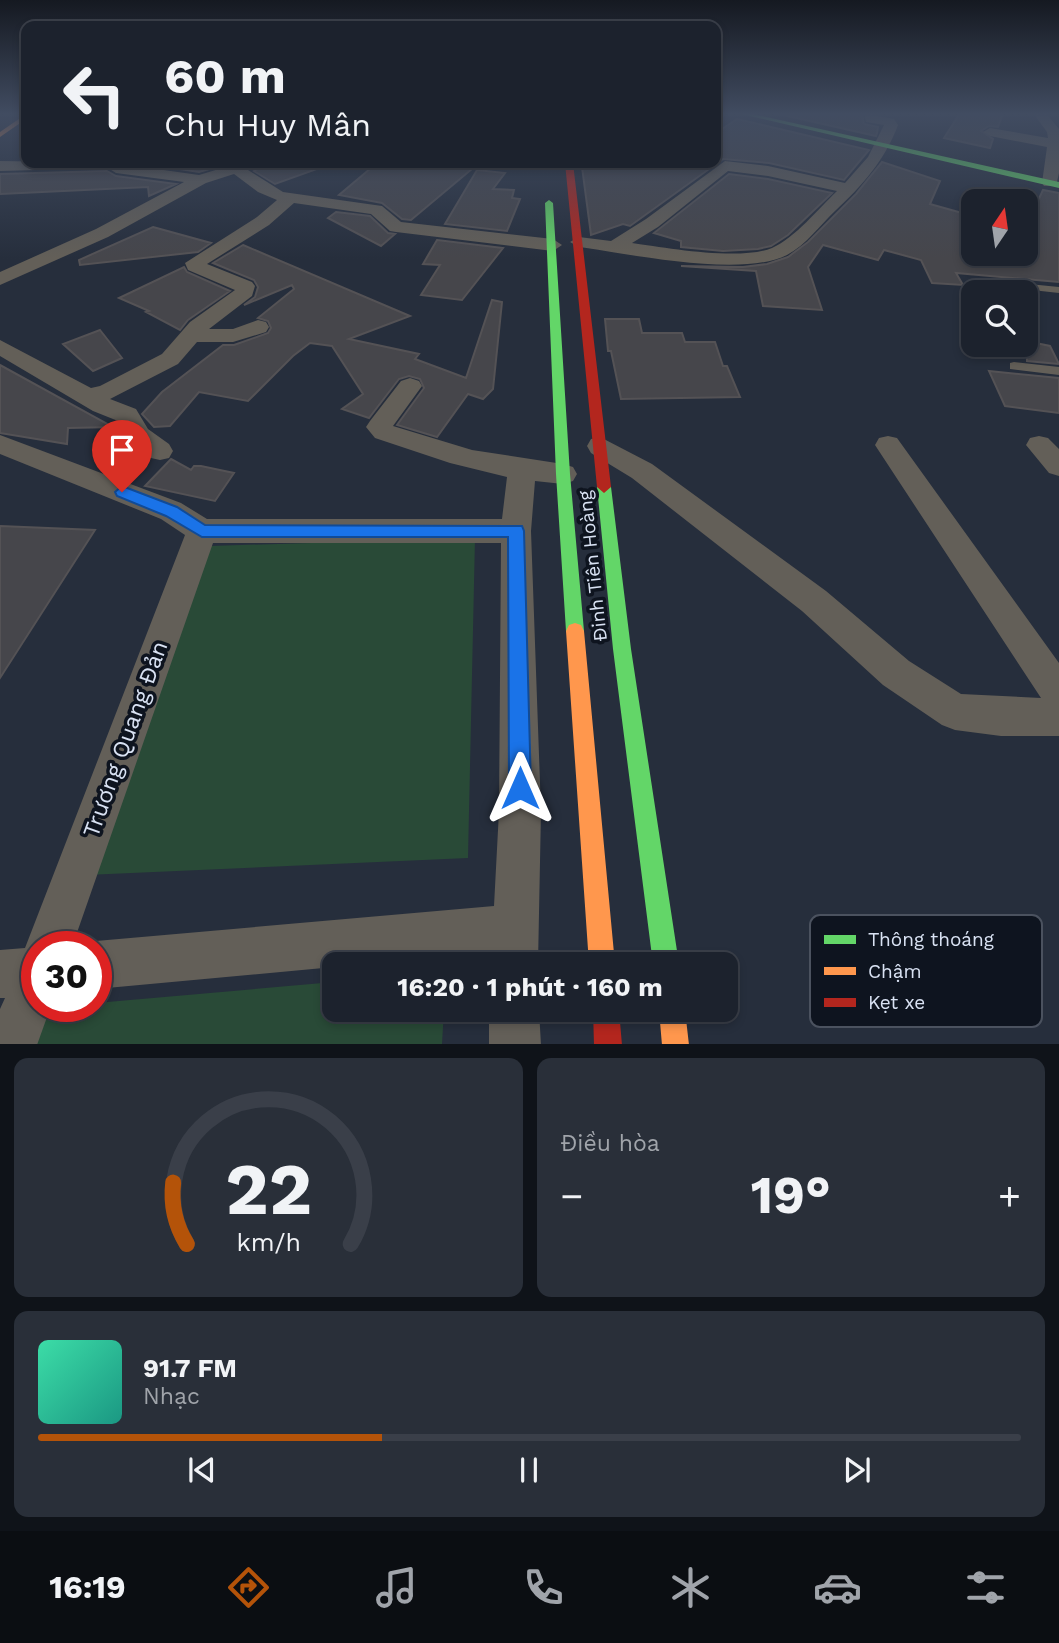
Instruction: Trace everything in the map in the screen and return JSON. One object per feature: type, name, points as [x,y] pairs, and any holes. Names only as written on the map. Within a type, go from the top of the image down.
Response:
[{"type":"main road","points":[[954,162],[1054,184]]},
{"type":"main road","name":"Đinh Tiên Hoàng","points":[[570,168],[622,649],[664,952]]},
{"type":"main road","name":"Đinh Tiên Hoàng","points":[[548,190],[563,474],[601,952]]},
{"type":"main road","points":[[607,1022],[608,1044]]},
{"type":"main road","points":[[673,1022],[676,1044]]},
{"type":"street","points":[[579,242],[727,258],[758,257],[779,252],[864,175],[873,162]]},
{"type":"street","points":[[1054,184],[1055,162]]},
{"type":"street","points":[[721,163],[849,189]]},
{"type":"street","points":[[0,166],[21,166]]},
{"type":"street","points":[[116,168],[200,180]]},
{"type":"street","points":[[0,279],[102,233],[200,180],[239,168]]},
{"type":"street","points":[[248,168],[264,189],[290,198],[376,210],[396,227],[553,245]]},
{"type":"street","points":[[617,245],[652,223],[714,168]]},
{"type":"street","points":[[90,397],[157,368],[170,359],[191,335],[246,289],[245,286],[195,266],[195,263],[263,221],[290,198]]},
{"type":"street","points":[[191,335],[237,336],[258,327]]},
{"type":"street","points":[[0,347],[127,415],[139,435],[160,451]]},
{"type":"street","points":[[410,386],[379,427],[384,432],[422,446],[522,471],[563,474]]},
{"type":"street","points":[[0,444],[171,511],[202,531],[516,531]]},
{"type":"street","points":[[888,445],[1059,694]]},
{"type":"street","points":[[1040,445],[1059,466]]},
{"type":"street","points":[[600,446],[642,471],[814,601],[896,673],[955,712],[1001,717],[1059,717]]},
{"type":"street","points":[[112,964],[514,946],[520,798],[516,531],[522,471]]},
{"type":"street","name":"Trương Quang Đản","points":[[54,931],[202,531]]},
{"type":"street","points":[[0,974],[21,972]]},
{"type":"street","points":[[11,1044],[21,1019]]},
{"type":"street","points":[[514,1022],[515,1044]]},
{"type":"lane","points":[[1038,288],[1059,290]]},
{"type":"lane","points":[[1014,366],[1059,371]]},
{"type":"green space","points":[[475,538],[468,858],[86,875],[210,546]]},
{"type":"green space","points":[[322,983],[322,1022],[443,1022],[442,1044],[13,1044],[21,1022],[112,1022],[112,1002]]},
{"type":"building","points":[[754,162],[859,162],[844,180]]},
{"type":"building","points":[[882,162],[940,181],[930,204],[961,213],[961,266],[1038,266],[1038,201],[1043,190],[1059,193],[1059,282],[956,273],[961,285],[932,283],[921,260],[884,250],[878,260],[823,245],[808,267],[822,310],[763,306],[756,271],[681,266],[743,267],[767,264],[788,257],[808,242],[856,194]]},
{"type":"building","points":[[173,168],[213,168],[199,172]]},
{"type":"building","points":[[259,168],[319,168],[275,184],[254,171]]},
{"type":"building","points":[[371,168],[473,168],[411,220],[402,219],[382,203],[339,195]]},
{"type":"building","points":[[582,168],[711,168],[630,226],[623,224],[591,235]]},
{"type":"building","points":[[477,170],[505,173],[493,189],[514,190],[512,198],[520,199],[507,231],[445,224]]},
{"type":"building","points":[[107,171],[116,176],[176,184],[149,196],[148,187],[0,194],[0,174]]},
{"type":"building","points":[[729,174],[768,179],[832,193],[788,235],[771,246],[758,249],[723,251],[681,247],[681,241],[654,233]]},
{"type":"building","points":[[336,212],[370,216],[388,233],[395,234],[381,246],[328,218]]},
{"type":"building","points":[[153,227],[211,243],[198,252],[80,265],[79,260]]},
{"type":"building","points":[[437,240],[503,248],[462,300],[421,295],[440,265],[423,264]]},
{"type":"building","points":[[243,245],[410,316],[349,339],[419,354],[415,359],[466,378],[492,300],[502,302],[493,389],[483,399],[468,394],[437,437],[397,425],[424,388],[420,379],[409,376],[399,379],[369,418],[342,409],[363,394],[332,346],[310,343],[293,356],[248,401],[199,392],[170,426],[154,427],[142,414],[162,392],[223,345],[234,345],[268,333],[271,328],[268,321],[258,318],[294,289],[292,285],[244,305],[255,297],[258,287],[254,280],[213,263]]},
{"type":"building","points":[[184,267],[187,272],[230,291],[188,320],[180,330],[146,312],[149,311],[119,298]]},
{"type":"building","points":[[605,319],[639,319],[642,333],[682,333],[685,342],[715,342],[723,366],[727,366],[740,397],[621,399],[611,351],[608,351]]},
{"type":"building","points":[[100,330],[122,358],[93,371],[63,344]]},
{"type":"building","points":[[1038,344],[1050,346],[1059,364],[1027,361],[1027,357],[1038,357]]},
{"type":"building","points":[[0,365],[113,427],[68,428],[67,444],[0,433]]},
{"type":"building","points":[[989,371],[1059,378],[1059,413],[1005,406]]},
{"type":"building","points":[[171,459],[191,470],[194,466],[201,466],[234,473],[215,501],[145,486]]},
{"type":"building","points":[[0,526],[95,530],[0,678]]},
{"type":"traffic: fast","points":[[956,162],[1059,185]]},
{"type":"traffic: fast","points":[[549,203],[563,474],[575,631]]},
{"type":"traffic: fast","points":[[604,487],[622,649],[664,952]]},
{"type":"traffic: slow","points":[[575,631],[601,952]]},
{"type":"traffic: slow","points":[[673,1022],[676,1044]]},
{"type":"traffic: jam","points":[[570,168],[604,487]]},
{"type":"traffic: jam","points":[[607,1022],[608,1044]]},
{"type":"route","points":[[122,492],[171,511],[202,531],[516,531],[520,788]]}]
